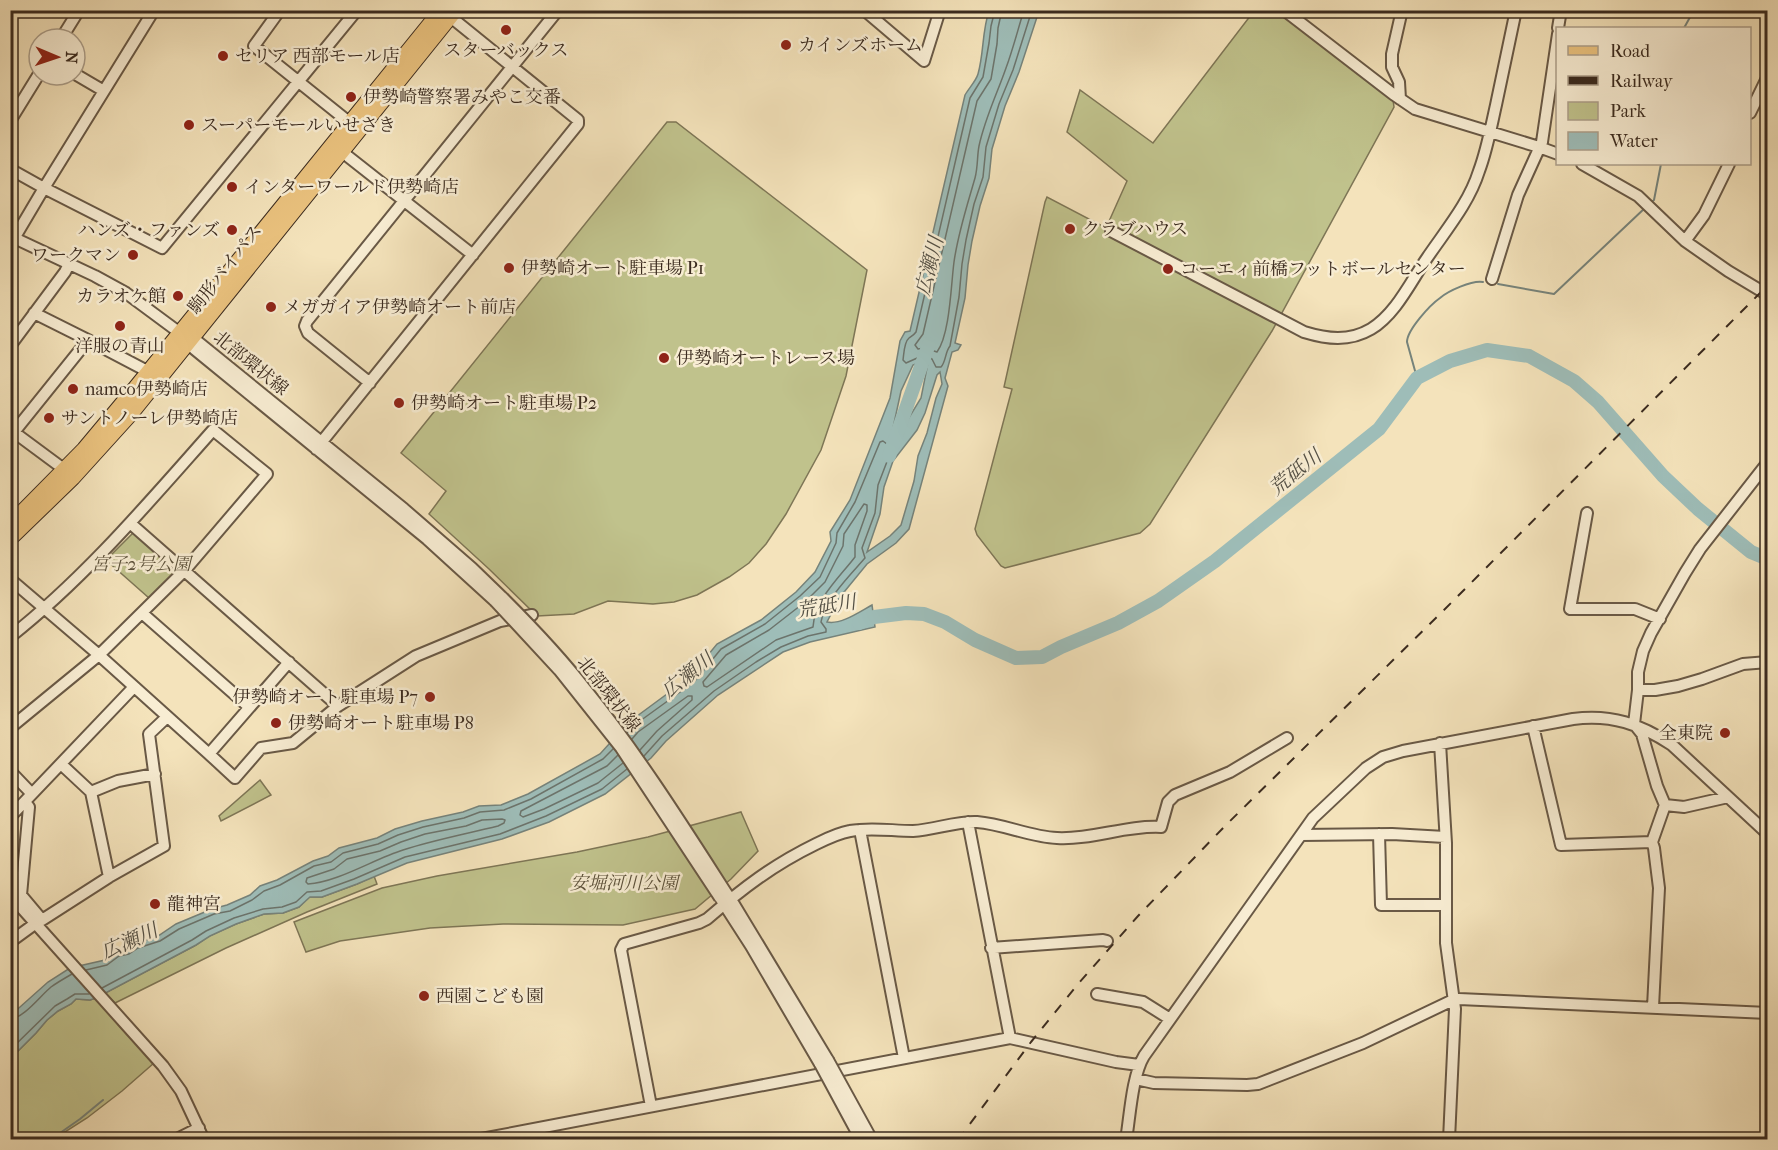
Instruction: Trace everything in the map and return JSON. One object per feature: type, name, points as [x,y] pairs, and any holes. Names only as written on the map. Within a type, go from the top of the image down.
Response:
[{"type":"main road","name":"駒形バイパス","points":[[10,539],[73,478],[107,441],[350,123],[447,12]]},
{"type":"main road","name":"駒形バイパス","points":[[10,524],[65,470],[149,372],[187,338],[341,151],[447,12]]},
{"type":"street","points":[[68,27],[79,10]]},
{"type":"street","points":[[13,237],[154,10]]},
{"type":"street","points":[[280,10],[254,46],[350,123]]},
{"type":"street","points":[[10,169],[162,248],[357,10]]},
{"type":"street","points":[[370,383],[308,333],[305,324],[558,10]]},
{"type":"street","points":[[864,10],[879,16],[924,61],[940,10]]},
{"type":"street","points":[[1284,10],[1415,109],[1556,154]]},
{"type":"street","points":[[1400,99],[1399,82],[1392,68],[1392,54],[1402,10]]},
{"type":"street","points":[[1111,231],[1305,332],[1326,338],[1354,336],[1371,328],[1388,314],[1458,212],[1479,173],[1516,10]]},
{"type":"street","points":[[1558,27],[1561,10]]},
{"type":"street","points":[[319,446],[578,124],[578,120],[447,12]]},
{"type":"street","points":[[1492,279],[1518,195],[1539,147],[1556,41]]},
{"type":"street","points":[[1751,109],[1767,76]]},
{"type":"street","points":[[87,81],[104,92]]},
{"type":"street","points":[[10,121],[14,106],[29,87]]},
{"type":"street","points":[[341,151],[473,255]]},
{"type":"street","points":[[1584,165],[1638,196],[1685,242],[1767,295]]},
{"type":"street","points":[[1685,242],[1704,216],[1729,165]]},
{"type":"street","name":"北部環状線","points":[[13,237],[126,293],[187,338],[319,446],[499,600],[610,733],[725,899],[824,1062]]},
{"type":"street","points":[[10,346],[69,264]]},
{"type":"street","points":[[34,313],[149,372]]},
{"type":"street","points":[[65,470],[12,433],[88,340]]},
{"type":"street","points":[[10,637],[46,609],[130,523],[213,430],[267,474],[185,570],[142,613],[99,655],[10,728]]},
{"type":"street","points":[[1653,1007],[1659,888],[1652,842],[1665,805],[1642,734],[1634,724],[1638,672],[1643,651],[1651,633],[1685,573],[1767,462]]},
{"type":"street","points":[[1587,513],[1570,609],[1635,609],[1660,619]]},
{"type":"street","points":[[130,523],[338,706]]},
{"type":"street","points":[[10,579],[236,778],[261,748],[293,743],[338,706],[416,656],[501,621],[532,615]]},
{"type":"street","points":[[142,613],[249,708]]},
{"type":"street","points":[[209,754],[289,662]]},
{"type":"street","points":[[1638,690],[1678,686],[1743,664],[1767,662]]},
{"type":"street","points":[[10,817],[133,688]]},
{"type":"street","points":[[10,771],[29,798],[21,895],[42,920],[109,877],[164,846],[149,734],[167,717]]},
{"type":"street","points":[[1126,1140],[1139,1065],[1144,1056],[1313,818],[1366,768],[1383,757],[1440,743],[1533,726],[1590,717],[1616,719],[1634,724],[1672,745],[1767,834]]},
{"type":"street","points":[[1533,726],[1561,845],[1652,842]]},
{"type":"street","points":[[651,1106],[621,947],[624,944],[707,919],[725,899],[757,878],[797,853],[838,834],[860,830],[914,831],[968,822],[988,823],[1037,836],[1065,838],[1095,836],[1137,827],[1161,827],[1168,802],[1175,795],[1237,769],[1287,738]]},
{"type":"street","points":[[1440,743],[1445,837],[1447,960],[1455,1009],[1449,1140]]},
{"type":"street","points":[[61,764],[91,792],[109,877]]},
{"type":"street","points":[[91,792],[118,781],[154,774]]},
{"type":"street","points":[[1665,805],[1684,807],[1728,797]]},
{"type":"street","points":[[968,822],[1010,1038]]},
{"type":"street","points":[[860,830],[904,1058]]},
{"type":"street","points":[[1301,835],[1379,834],[1445,837]]},
{"type":"street","points":[[1379,834],[1381,904],[1446,905]]},
{"type":"street","points":[[10,895],[163,1066],[181,1091],[204,1140]]},
{"type":"street","points":[[10,942],[32,926]]},
{"type":"street","points":[[991,948],[1107,941]]},
{"type":"street","points":[[1097,994],[1143,1002],[1170,1019]]},
{"type":"street","points":[[1136,1079],[1166,1083],[1258,1084],[1363,1043],[1459,999],[1767,1013]]},
{"type":"street","points":[[479,1139],[1010,1038],[1139,1065]]},
{"type":"street","points":[[824,1062],[861,1140]]},
{"type":"street","points":[[824,1062],[872,1140]]},
{"type":"street","points":[[175,1140],[199,1128]]},
{"type":"green space","name":"コーエィ前橋フットボールセンター","points":[[1254,11],[1277,11],[1393,100],[1394,107],[1272,331],[1150,524],[1140,533],[1005,568],[977,535],[975,529],[1012,389],[1004,387],[1045,202],[1047,197],[1106,228],[1127,181],[1067,132],[1080,90],[1153,143]]},
{"type":"green space","name":"伊勢崎オートレース場","points":[[667,122],[676,122],[867,270],[846,376],[821,450],[786,514],[766,544],[749,563],[697,595],[674,602],[653,604],[608,601],[574,614],[537,616],[429,514],[446,491],[401,453]]},
{"type":"green space","name":"宮子2号公園","points":[[135,531],[176,568],[176,572],[149,598],[106,560]]},
{"type":"green space","points":[[260,780],[271,795],[221,821],[219,816]]},
{"type":"green space","name":"安堀河川公園","points":[[741,812],[758,851],[731,879],[695,909],[623,925],[503,924],[430,928],[340,941],[306,952],[294,922],[382,888],[648,837]]},
{"type":"green space","points":[[374,876],[377,884],[226,948],[115,1003],[105,993],[209,936],[236,924],[264,914],[283,913],[299,907],[309,897],[322,897]]},
{"type":"green space","points":[[96,998],[154,1063],[87,1118],[54,1139],[11,1140],[11,1058],[58,1011],[76,999]]},
{"type":"water","points":[[989,11],[1039,11],[992,149],[989,178],[972,241],[965,298],[955,343],[961,345],[958,350],[952,352],[945,378],[948,386],[909,529],[896,543],[867,564],[840,597],[827,622],[844,620],[872,605],[875,627],[810,642],[783,652],[718,695],[666,741],[651,758],[605,794],[549,822],[502,839],[407,863],[322,897],[310,897],[299,907],[283,913],[264,914],[236,924],[96,998],[76,999],[47,1020],[11,1058],[11,1015],[48,982],[70,968],[105,960],[116,950],[127,949],[136,940],[141,942],[158,936],[176,924],[250,895],[260,886],[328,856],[339,848],[377,838],[395,829],[422,821],[479,806],[501,805],[528,794],[600,754],[629,722],[690,677],[717,644],[761,620],[796,592],[815,572],[831,541],[830,532],[850,500],[890,398],[900,341],[905,332],[910,331],[965,95],[978,74]],"holes":[[[923,361],[928,363],[921,398],[896,439],[890,442],[901,391],[913,365]],[[940,372],[942,384],[918,456],[914,481],[901,525],[867,552],[880,514],[884,487],[893,461],[917,430]]]},
{"type":"waterway","points":[[1685,27],[1694,10]]},
{"type":"waterway","points":[[1650,203],[1654,200],[1661,165]]},
{"type":"waterway","points":[[1498,284],[1554,294],[1646,207]]},
{"type":"waterway","points":[[1417,378],[1407,342],[1415,325],[1444,295],[1467,284],[1483,282]]},
{"type":"waterway","name":"広瀬川","points":[[889,456],[929,344]]},
{"type":"waterway","name":"荒砥川","points":[[859,623],[874,617],[906,613],[924,614],[945,622],[975,640],[1016,658],[1042,657],[1118,623],[1158,601],[1215,561],[1379,429],[1417,378],[1450,361],[1487,350],[1529,356],[1574,381],[1598,402],[1663,476],[1698,509],[1751,552],[1768,559]]},
{"type":"waterway","points":[[50,1140],[103,1100]]},
{"type":"railway","points":[[958,1140],[1031,1042],[1138,916],[1224,827],[1768,285]]},
{"type":"place","name":"スターバックス","points":[[506,30]]},
{"type":"place","name":"カインズホーム","points":[[786,45]]},
{"type":"place","name":"セリア 西部モール店","points":[[223,56]]},
{"type":"place","name":"伊勢崎警察署みやこ交番","points":[[351,97]]},
{"type":"place","name":"スーパーモールいせさき","points":[[189,125]]},
{"type":"place","name":"インターワールド伊勢崎店","points":[[232,187]]},
{"type":"place","name":"クラブハウス","points":[[1070,229]]},
{"type":"place","name":"ハンズ・ファンズ","points":[[232,230]]},
{"type":"place","name":"ワークマン","points":[[133,255]]},
{"type":"place","name":"伊勢崎オート駐車場 P1","points":[[509,268]]},
{"type":"place","name":"コーエィ前橋フットボールセンター","points":[[1168,269]]},
{"type":"place","name":"カラオケ館","points":[[178,296]]},
{"type":"place","name":"メガガイア伊勢崎オート前店","points":[[271,307]]},
{"type":"place","name":"洋服の青山","points":[[120,326]]},
{"type":"place","name":"伊勢崎オートレース場","points":[[664,358]]},
{"type":"place","name":"namco伊勢崎店","points":[[73,389]]},
{"type":"place","name":"伊勢崎オート駐車場 P2","points":[[399,403]]},
{"type":"place","name":"サントノーレ伊勢崎店","points":[[49,418]]},
{"type":"place","name":"伊勢崎オート駐車場 P7","points":[[430,697]]},
{"type":"place","name":"伊勢崎オート駐車場 P8","points":[[276,723]]},
{"type":"place","name":"全東院","points":[[1725,733]]},
{"type":"place","name":"龍神宮","points":[[155,904]]},
{"type":"place","name":"西園こども園","points":[[424,996]]}]
